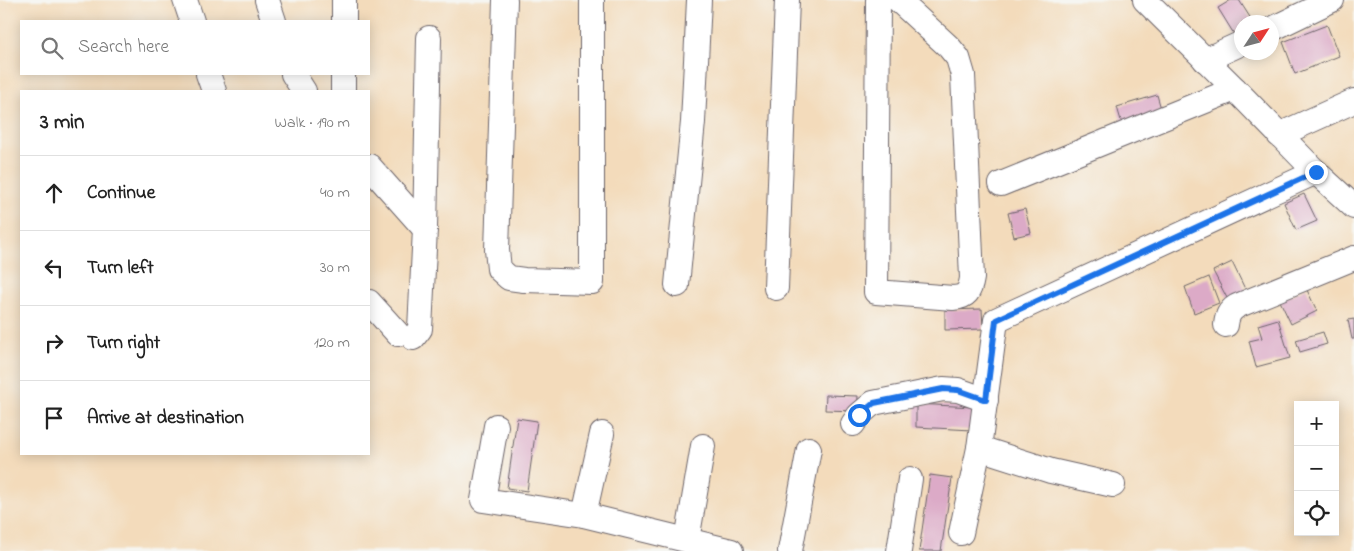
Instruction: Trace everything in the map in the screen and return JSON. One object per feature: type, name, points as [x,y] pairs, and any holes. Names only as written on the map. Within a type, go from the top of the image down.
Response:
[{"type":"street","points":[[185,0],[192,20]]},
{"type":"street","points":[[267,0],[274,20]]},
{"type":"street","points":[[344,0],[344,20]]},
{"type":"street","points":[[506,0],[497,250],[499,269],[509,278],[592,282],[592,0]]},
{"type":"street","points":[[677,285],[693,122],[699,0]]},
{"type":"street","points":[[776,288],[787,0]]},
{"type":"street","points":[[878,0],[876,292],[961,298],[971,289],[972,278],[963,75],[958,58],[949,47],[898,0]]},
{"type":"street","points":[[1145,0],[1236,89],[1316,172],[1354,206]]},
{"type":"street","points":[[1279,26],[1332,0]]},
{"type":"street","points":[[370,303],[405,336],[420,329],[425,229],[429,38]]},
{"type":"street","points":[[1205,60],[1234,47]]},
{"type":"street","points":[[208,75],[214,90]]},
{"type":"street","points":[[294,75],[303,90]]},
{"type":"street","points":[[343,75],[343,90]]},
{"type":"street","points":[[1001,184],[1236,89]]},
{"type":"street","points":[[1279,135],[1354,101]]},
{"type":"street","points":[[370,167],[425,229]]},
{"type":"street","points":[[960,535],[979,448],[996,320],[1316,172]]},
{"type":"street","points":[[1226,325],[1231,310],[1237,306],[1354,258]]},
{"type":"street","points":[[853,424],[859,415],[874,403],[943,389],[958,390],[986,400]]},
{"type":"street","points":[[496,426],[483,500],[584,514],[731,551]]},
{"type":"street","points":[[584,514],[602,434]]},
{"type":"street","points":[[687,540],[703,446]]},
{"type":"street","points":[[979,448],[1051,471],[1113,485]]},
{"type":"street","points":[[790,551],[809,449]]},
{"type":"street","points":[[899,551],[910,478]]},
{"type":"building","points":[[1231,0],[1239,0],[1249,15],[1234,15],[1234,34],[1218,8]]},
{"type":"building","points":[[1327,25],[1339,56],[1295,74],[1283,42]]},
{"type":"building","points":[[1157,95],[1162,112],[1122,124],[1117,107]]},
{"type":"building","points":[[1304,194],[1317,221],[1296,230],[1284,203]]},
{"type":"building","points":[[1025,209],[1031,233],[1014,237],[1008,213]]},
{"type":"building","points":[[1232,262],[1246,291],[1228,300],[1213,271]]},
{"type":"building","points":[[1209,277],[1219,303],[1194,313],[1185,287]]},
{"type":"building","points":[[1306,288],[1317,311],[1291,324],[1280,301]]},
{"type":"building","points":[[982,309],[983,329],[945,330],[945,310]]},
{"type":"building","points":[[1278,319],[1290,358],[1256,367],[1249,341],[1262,338],[1258,325]]},
{"type":"building","points":[[1354,319],[1354,339],[1352,339],[1348,320]]},
{"type":"building","points":[[1323,332],[1327,344],[1300,352],[1296,340]]},
{"type":"building","points":[[826,395],[858,396],[857,411],[825,410]]},
{"type":"building","points":[[916,404],[973,407],[972,430],[916,427]]},
{"type":"building","points":[[517,418],[537,421],[527,491],[507,488]]},
{"type":"building","points":[[930,475],[952,478],[941,551],[919,551]]},
{"type":"route","points":[[859,415],[874,403],[943,389],[958,390],[986,400],[996,320],[1316,172]]}]
